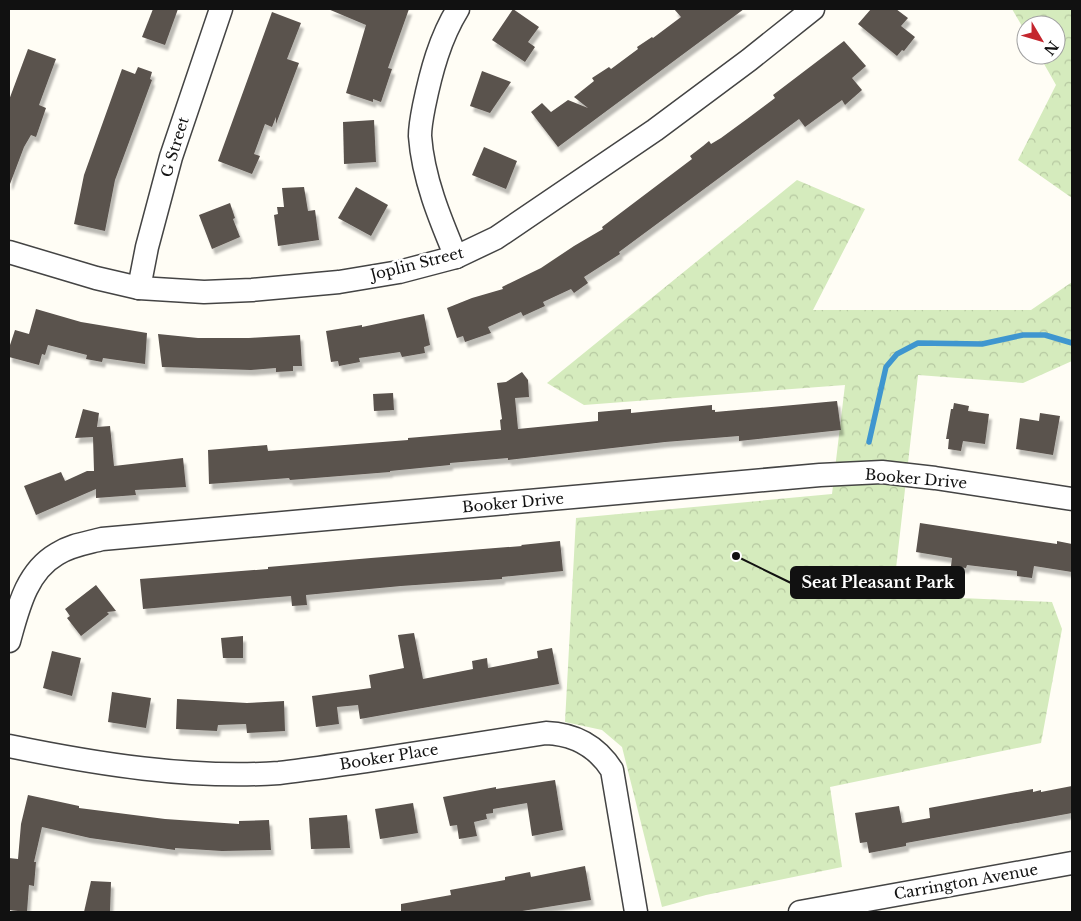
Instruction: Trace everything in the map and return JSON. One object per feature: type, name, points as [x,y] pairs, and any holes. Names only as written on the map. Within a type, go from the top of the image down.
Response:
[{"type":"street","name":"G Street","points":[[139,288],[147,246],[171,157],[221,9]]},
{"type":"street","points":[[456,257],[434,200],[420,136],[428,86],[441,43],[458,9]]},
{"type":"street","name":"Joplin Street","points":[[9,252],[80,274],[139,288],[204,292],[302,286],[399,272],[456,257],[496,238],[647,136],[757,54],[813,9]]},
{"type":"street","name":"Booker Drive","points":[[9,641],[24,592],[46,563],[65,550],[102,539],[802,477],[882,472],[935,478],[1072,499]]},
{"type":"street","name":"Booker Place","points":[[9,746],[74,759],[175,772],[247,774],[312,769],[546,733],[569,736],[597,752],[606,760],[612,770],[636,912]]},
{"type":"street","name":"Carrington Avenue","points":[[800,912],[1072,863]]},
{"type":"green space","points":[[1012,9],[1072,9],[1072,198],[1018,160],[1056,85],[1045,65],[1066,65],[1066,15],[1016,16]]},
{"type":"green space","points":[[797,180],[865,209],[813,310],[1031,310],[1072,282],[1072,361],[1023,383],[918,375],[893,595],[1052,602],[1062,629],[1041,743],[830,787],[842,867],[706,895],[662,907],[622,747],[602,730],[565,722],[576,518],[832,494],[845,385],[584,405],[547,383]]},
{"type":"building","points":[[153,9],[178,9],[165,45],[142,37]]},
{"type":"building","points":[[328,9],[409,9],[388,68],[392,69],[381,102],[373,99],[373,102],[346,93],[366,25]]},
{"type":"building","points":[[513,9],[539,27],[528,42],[535,47],[525,62],[492,40]]},
{"type":"building","points":[[674,9],[744,9],[558,147],[531,112],[542,103],[551,112],[568,100],[588,108],[574,97],[594,81],[592,78],[609,67],[611,69],[638,49],[637,47],[653,38],[681,17]]},
{"type":"building","points":[[871,9],[896,9],[908,18],[901,26],[915,37],[904,51],[902,50],[897,56],[858,24]]},
{"type":"building","points":[[272,12],[301,23],[287,59],[299,63],[276,124],[276,117],[272,127],[265,124],[254,154],[260,156],[252,174],[218,161]]},
{"type":"building","points":[[844,41],[866,66],[852,78],[862,90],[845,105],[842,100],[805,127],[799,119],[619,252],[620,254],[584,277],[588,283],[574,293],[571,289],[543,302],[545,306],[523,316],[521,312],[488,327],[491,333],[465,342],[463,336],[457,338],[447,308],[503,289],[502,287],[541,268],[603,229],[602,227],[692,159],[690,156],[709,141],[711,144],[747,119],[775,98],[773,95]]},
{"type":"building","points":[[28,49],[56,59],[39,105],[46,108],[36,137],[31,135],[24,147],[9,184],[9,100]]},
{"type":"building","points":[[138,67],[152,72],[150,79],[152,80],[115,180],[105,231],[74,224],[84,175],[122,69],[135,74]]},
{"type":"building","points":[[482,71],[511,82],[490,113],[470,106]]},
{"type":"building","points":[[374,120],[376,162],[344,164],[343,122]]},
{"type":"building","points":[[484,147],[517,161],[506,189],[472,175]]},
{"type":"building","points":[[304,187],[308,211],[315,210],[319,240],[278,246],[274,215],[278,214],[277,207],[284,207],[282,188]]},
{"type":"building","points":[[356,187],[388,205],[371,236],[338,218]]},
{"type":"building","points":[[230,203],[235,218],[233,219],[240,237],[212,249],[199,215]]},
{"type":"building","points":[[36,309],[81,322],[147,333],[145,364],[103,358],[102,362],[86,359],[87,355],[48,345],[45,355],[42,354],[39,365],[9,357],[9,348],[15,330],[29,334]]},
{"type":"building","points":[[424,314],[430,345],[424,347],[425,353],[402,357],[400,352],[359,358],[360,362],[339,366],[338,361],[331,362],[326,331],[362,325],[362,327]]},
{"type":"building","points":[[158,334],[198,338],[300,335],[302,366],[293,366],[293,371],[276,372],[276,368],[251,370],[162,367]]},
{"type":"building","points":[[522,372],[528,380],[529,397],[515,398],[518,429],[598,421],[598,412],[631,409],[631,413],[712,405],[712,410],[715,410],[715,412],[837,401],[841,430],[739,441],[739,436],[665,442],[508,460],[508,458],[450,463],[450,465],[390,472],[209,484],[208,450],[267,445],[268,451],[408,440],[408,438],[501,430],[500,420],[502,419],[497,383],[506,382]]},
{"type":"building","points":[[393,393],[394,410],[374,411],[373,394]]},
{"type":"building","points":[[954,403],[969,406],[968,411],[989,414],[985,444],[963,441],[961,451],[948,449],[949,439],[946,439],[951,409],[953,409]]},
{"type":"building","points":[[83,409],[99,413],[97,427],[110,426],[114,466],[183,458],[186,487],[135,490],[136,495],[96,498],[96,489],[36,515],[24,486],[61,472],[65,481],[87,471],[94,471],[93,437],[75,438]]},
{"type":"building","points":[[1040,413],[1060,416],[1053,455],[1016,449],[1020,418],[1039,421]]},
{"type":"building","points":[[920,523],[1057,544],[1057,541],[1072,544],[1072,572],[1034,566],[1032,578],[1017,576],[1017,571],[967,565],[966,568],[951,566],[952,558],[916,552]]},
{"type":"building","points":[[560,541],[563,571],[502,577],[502,579],[306,595],[307,605],[292,606],[291,596],[143,609],[140,579],[268,569],[268,567],[522,546]]},
{"type":"building","points":[[96,585],[116,611],[107,612],[109,614],[81,636],[67,618],[70,616],[65,609]]},
{"type":"building","points":[[414,633],[423,679],[473,669],[472,661],[487,658],[488,668],[538,658],[537,651],[552,648],[559,684],[360,719],[358,705],[337,707],[339,724],[316,727],[312,696],[371,688],[369,675],[404,668],[398,635]]},
{"type":"building","points":[[243,636],[243,658],[223,658],[221,638]]},
{"type":"building","points":[[52,651],[81,658],[72,696],[43,688]]},
{"type":"building","points":[[112,692],[151,698],[146,728],[108,722]]},
{"type":"building","points":[[177,699],[247,703],[284,701],[285,731],[247,733],[246,724],[218,725],[217,731],[176,729]]},
{"type":"building","points":[[555,780],[563,830],[532,836],[527,803],[493,809],[493,813],[486,814],[487,819],[474,822],[477,836],[459,839],[457,825],[450,826],[443,797],[496,787],[496,789]]},
{"type":"building","points":[[1072,786],[1072,813],[906,843],[906,846],[869,853],[867,842],[860,843],[855,813],[899,806],[902,823],[930,818],[929,808],[1033,789],[1033,792],[1041,790],[1041,792]]},
{"type":"building","points":[[28,795],[79,806],[79,808],[165,819],[239,824],[239,821],[269,820],[271,850],[222,851],[175,848],[175,850],[90,838],[42,827],[34,862],[36,862],[34,886],[29,885],[27,912],[9,910],[9,858],[18,859],[21,824]]},
{"type":"building","points":[[413,803],[418,833],[380,839],[375,809]]},
{"type":"building","points":[[347,815],[350,848],[311,849],[309,818]]},
{"type":"building","points":[[585,866],[591,900],[516,912],[401,912],[401,904],[451,895],[450,890],[505,880],[505,877],[530,872],[531,877]]},
{"type":"building","points":[[91,881],[111,882],[110,912],[84,912]]},
{"type":"waterway","points":[[869,442],[886,367],[897,354],[918,343],[982,344],[1023,335],[1045,335],[1072,343]]},
{"type":"place","name":"Seat Pleasant Park","points":[[736,556]]}]
